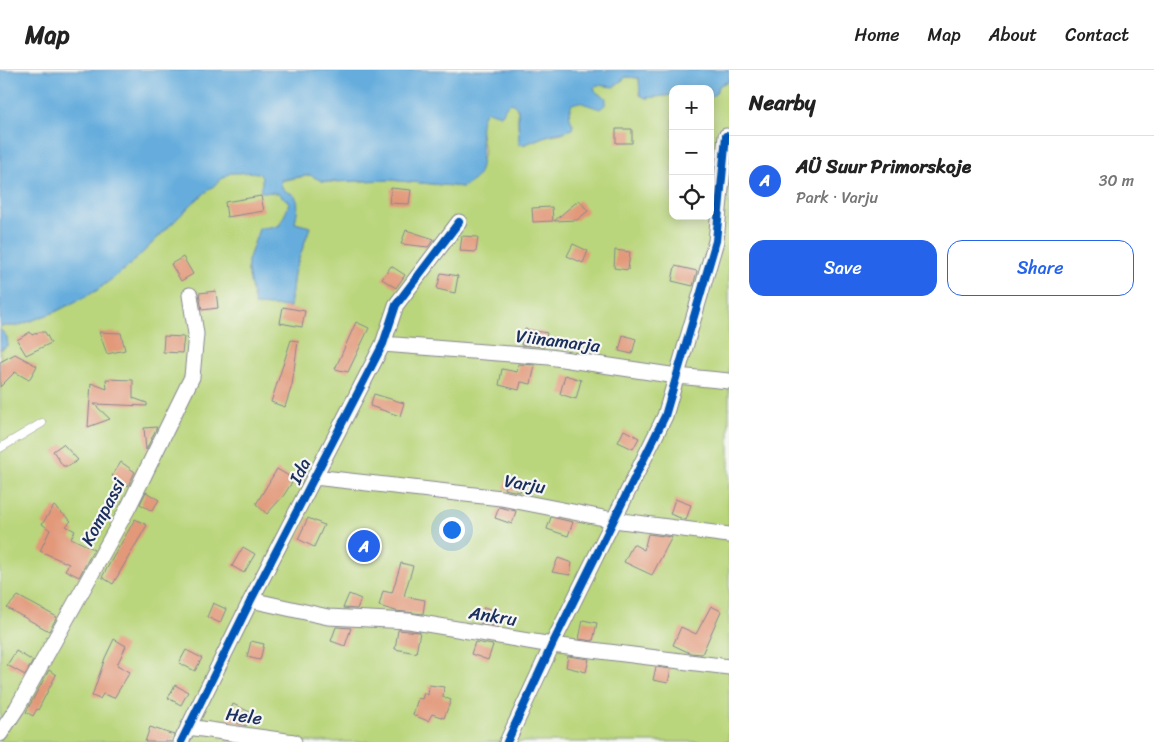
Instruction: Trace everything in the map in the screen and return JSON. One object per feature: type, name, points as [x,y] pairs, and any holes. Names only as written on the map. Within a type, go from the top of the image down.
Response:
[{"type":"street","points":[[507,742],[552,645],[665,416],[716,241],[726,136]]},
{"type":"street","name":"Ida","points":[[180,742],[382,344],[396,304],[459,222]]},
{"type":"street","name":"Kompassi","points":[[0,734],[17,708],[129,506],[192,377],[196,334],[190,295]]},
{"type":"street","name":"Viinamarja","points":[[382,344],[549,357],[677,376],[729,381]]},
{"type":"street","name":"Varju","points":[[314,477],[501,498],[614,520],[729,535]]},
{"type":"street","name":"Ankru","points":[[251,600],[328,617],[409,621],[552,645],[729,667]]},
{"type":"street","name":"Hele","points":[[188,727],[294,742]]},
{"type":"lane","points":[[0,448],[42,423]]},
{"type":"green space","points":[[626,77],[639,78],[640,95],[646,98],[669,95],[669,220],[714,220],[714,95],[719,85],[729,81],[729,742],[0,742],[0,350],[5,348],[7,337],[0,329],[0,326],[17,326],[55,312],[96,291],[129,266],[194,202],[228,174],[238,172],[260,174],[262,182],[260,191],[278,193],[289,202],[279,226],[259,229],[248,261],[248,271],[255,305],[290,307],[294,273],[310,227],[295,223],[297,209],[292,194],[284,189],[281,181],[310,175],[322,181],[330,182],[390,180],[463,187],[483,157],[484,152],[480,128],[483,116],[487,111],[503,113],[507,105],[512,103],[515,105],[518,111],[518,128],[523,145],[546,136],[563,133],[573,125],[569,115],[571,104],[596,92],[594,88],[597,85],[614,87]]},
{"type":"water","points":[[0,70],[729,70],[729,81],[720,85],[714,95],[714,85],[669,85],[669,95],[646,98],[640,95],[639,78],[626,77],[614,87],[597,85],[594,88],[596,92],[606,98],[606,104],[600,109],[579,102],[572,104],[570,115],[573,125],[572,129],[519,145],[518,109],[512,103],[506,106],[501,115],[487,111],[481,123],[481,167],[476,179],[463,187],[390,180],[330,182],[322,181],[310,175],[281,180],[282,188],[294,195],[297,201],[298,207],[295,223],[310,227],[294,273],[290,307],[255,305],[248,271],[248,261],[259,229],[279,226],[289,202],[278,193],[260,191],[262,178],[257,173],[233,173],[228,174],[194,202],[129,266],[96,291],[55,312],[17,326],[0,326]]},
{"type":"water","points":[[0,329],[7,337],[8,345],[0,350]]},
{"type":"building","points":[[616,129],[632,129],[632,143],[616,143]]},
{"type":"building","points":[[391,188],[411,190],[409,204],[389,203]]},
{"type":"building","points":[[261,196],[264,211],[227,217],[225,202]]},
{"type":"building","points":[[579,200],[588,211],[577,220],[554,221]]},
{"type":"building","points":[[552,207],[553,221],[533,222],[532,208]]},
{"type":"building","points":[[406,230],[434,239],[428,247],[401,244]]},
{"type":"building","points":[[462,236],[478,237],[476,252],[460,251]]},
{"type":"building","points":[[573,244],[588,251],[583,263],[567,256]]},
{"type":"building","points":[[615,250],[630,252],[628,270],[614,268]]},
{"type":"building","points":[[183,257],[193,274],[181,281],[171,264]]},
{"type":"building","points":[[391,266],[405,275],[396,288],[382,279]]},
{"type":"building","points":[[675,266],[697,271],[693,286],[672,281]]},
{"type":"building","points":[[441,273],[458,276],[455,293],[437,289]]},
{"type":"building","points":[[216,291],[218,308],[202,310],[199,293]]},
{"type":"building","points":[[283,307],[305,311],[302,327],[280,323]]},
{"type":"building","points":[[356,322],[369,328],[348,372],[335,369]]},
{"type":"building","points":[[525,329],[547,333],[544,347],[521,345]]},
{"type":"building","points":[[30,332],[32,335],[45,332],[51,343],[26,355],[17,340]]},
{"type":"building","points":[[99,332],[121,333],[125,350],[107,354]]},
{"type":"building","points":[[623,335],[636,339],[632,354],[619,351]]},
{"type":"building","points":[[164,336],[184,337],[182,353],[163,352]]},
{"type":"building","points":[[291,340],[298,341],[292,385],[285,407],[271,402]]},
{"type":"building","points":[[15,354],[37,366],[29,380],[15,372],[0,387],[0,362]]},
{"type":"building","points":[[518,364],[535,365],[531,384],[521,382],[519,390],[499,385],[502,369],[517,372]]},
{"type":"building","points":[[565,375],[581,380],[576,399],[560,394]]},
{"type":"building","points":[[106,379],[133,380],[133,398],[147,403],[147,406],[94,404],[110,419],[88,427],[91,383],[107,389]]},
{"type":"building","points":[[374,394],[404,403],[400,416],[370,406]]},
{"type":"building","points":[[157,427],[146,450],[144,428]]},
{"type":"building","points":[[624,430],[639,438],[633,449],[618,442]]},
{"type":"building","points":[[63,444],[78,460],[69,466],[63,466],[53,451]]},
{"type":"building","points":[[121,462],[135,472],[128,486],[112,476]]},
{"type":"building","points":[[277,469],[294,479],[284,495],[267,514],[256,504]]},
{"type":"building","points":[[507,477],[523,482],[520,492],[504,489]]},
{"type":"building","points":[[146,492],[159,500],[152,511],[140,504]]},
{"type":"building","points":[[675,499],[691,505],[686,520],[670,514]]},
{"type":"building","points":[[54,506],[71,521],[66,526],[75,531],[71,538],[94,549],[79,577],[65,570],[69,564],[40,551],[50,530],[42,524]]},
{"type":"building","points":[[499,507],[516,511],[512,524],[495,518]]},
{"type":"building","points":[[551,517],[573,522],[568,536],[547,529]]},
{"type":"building","points":[[308,518],[324,525],[314,547],[298,539]]},
{"type":"building","points":[[135,519],[147,525],[113,584],[102,577]]},
{"type":"building","points":[[648,534],[672,537],[652,575],[624,562],[633,544],[644,550]]},
{"type":"building","points":[[243,547],[255,554],[244,573],[232,566]]},
{"type":"building","points":[[558,558],[572,563],[570,575],[552,572]]},
{"type":"building","points":[[401,563],[413,566],[404,596],[425,600],[423,614],[396,611],[379,606],[383,591],[392,593]]},
{"type":"building","points":[[349,594],[361,599],[357,609],[343,608]]},
{"type":"building","points":[[18,596],[57,617],[49,631],[7,608]]},
{"type":"building","points":[[213,603],[226,609],[220,623],[207,617]]},
{"type":"building","points":[[711,606],[721,611],[702,654],[690,653],[673,645],[681,627],[696,634]]},
{"type":"building","points":[[484,607],[502,613],[498,626],[480,623]]},
{"type":"building","points":[[583,620],[597,623],[593,641],[579,639]]},
{"type":"building","points":[[336,627],[351,628],[345,646],[331,641]]},
{"type":"building","points":[[398,630],[420,632],[416,653],[395,649]]},
{"type":"building","points":[[114,639],[126,646],[117,665],[130,672],[114,698],[103,694],[100,699],[92,696],[105,658]]},
{"type":"building","points":[[251,641],[264,644],[260,660],[247,657]]},
{"type":"building","points":[[475,642],[493,645],[488,660],[471,654]]},
{"type":"building","points":[[186,650],[202,658],[195,671],[179,663]]},
{"type":"building","points":[[16,651],[33,661],[25,675],[7,665]]},
{"type":"building","points":[[568,656],[589,659],[586,672],[566,667]]},
{"type":"building","points":[[656,667],[671,669],[668,683],[653,680]]},
{"type":"building","points":[[49,670],[56,675],[33,716],[26,712]]},
{"type":"building","points":[[175,685],[188,692],[181,705],[168,698]]},
{"type":"building","points":[[429,685],[444,687],[443,697],[451,700],[444,718],[432,714],[428,721],[413,715],[418,698],[422,699],[424,693],[428,695]]},
{"type":"building","points":[[233,704],[252,713],[246,726],[227,719]]},
{"type":"building","points":[[150,727],[174,735],[172,742],[145,742]]},
{"type":"cycle path","points":[[507,742],[552,645],[665,416],[716,241],[726,136]]},
{"type":"cycle path","points":[[181,742],[251,600],[383,344],[396,305],[459,222]]},
{"type":"place","name":"AÜ Suur Primorskoje","points":[[364,546]]}]
